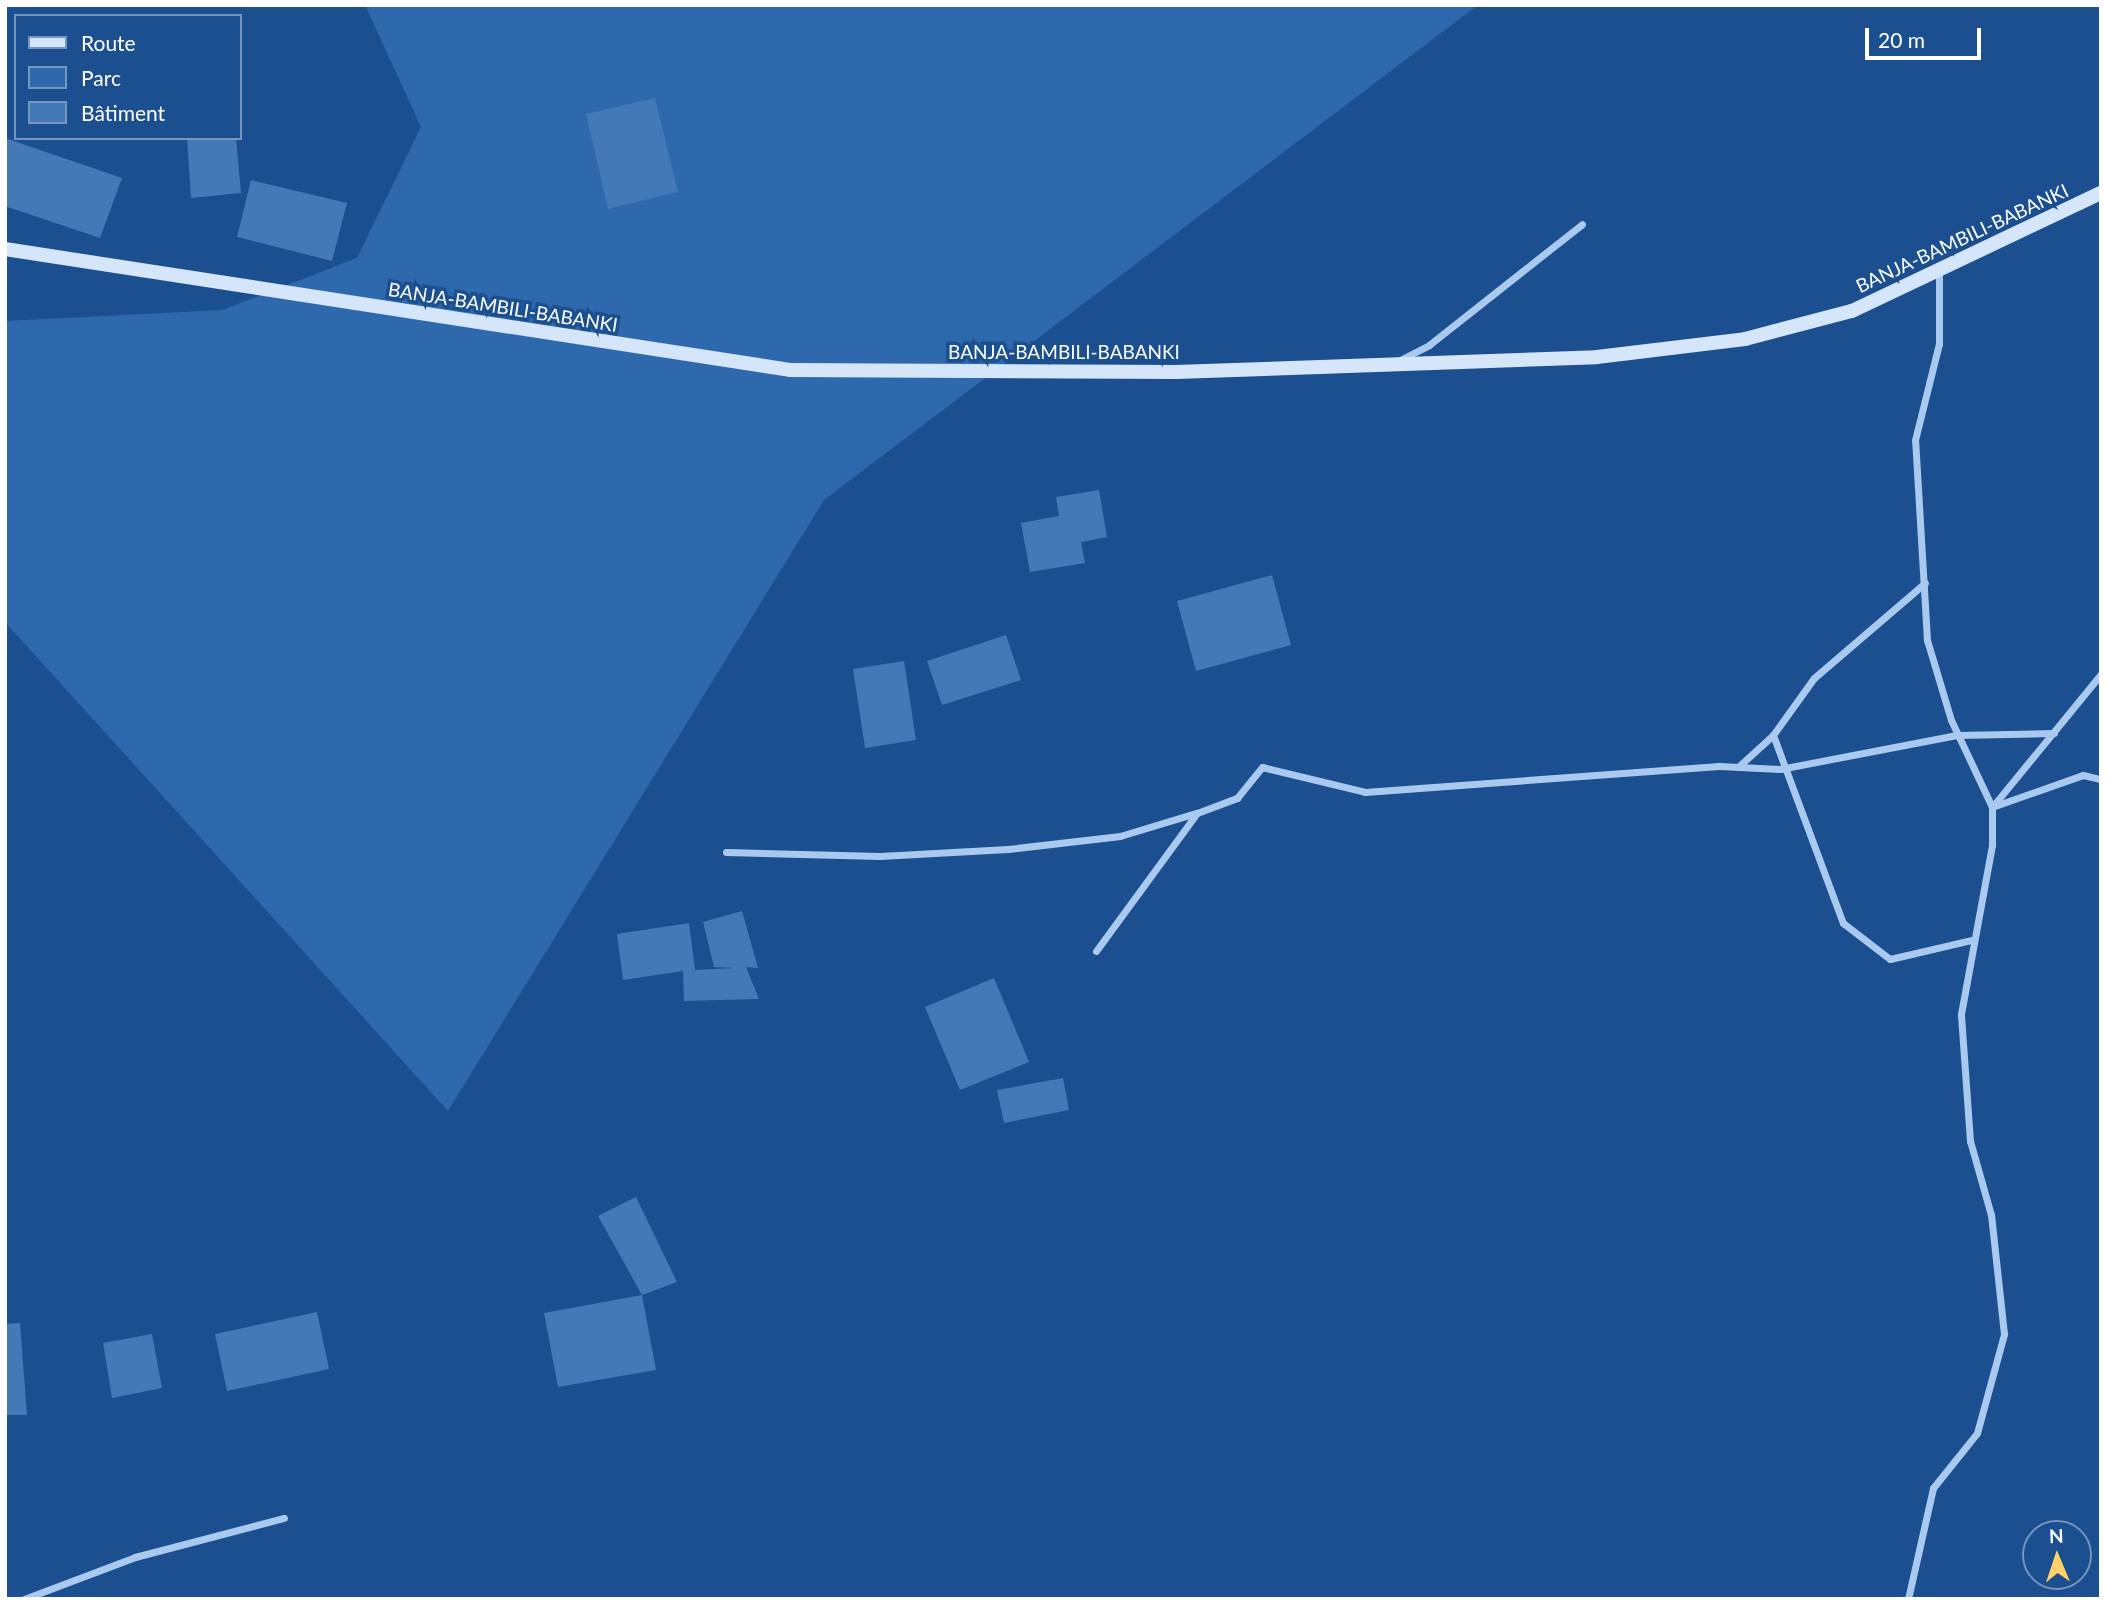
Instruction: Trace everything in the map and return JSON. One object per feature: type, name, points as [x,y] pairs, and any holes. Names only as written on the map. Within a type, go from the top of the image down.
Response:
[{"type":"street","name":"BANJA-BAMBILI-BABANKI","points":[[5,249],[790,370],[1176,372],[1597,358],[1745,339],[1852,311],[1939,275],[2101,193]]},
{"type":"street","points":[[1394,363],[1429,345],[1582,224]]},
{"type":"street","points":[[1908,1599],[1933,1488],[1977,1433],[2004,1334],[1991,1215],[1965,1101],[1961,1014],[1971,940],[1993,845],[1992,807],[1957,735],[1927,639],[1915,440],[1939,344],[1939,275]]},
{"type":"street","points":[[1737,767],[1773,735],[1814,678],[1925,583]]},
{"type":"street","points":[[1992,807],[2101,674]]},
{"type":"street","points":[[726,852],[880,856],[1008,849],[1120,836],[1237,798],[1262,767],[1365,792],[1737,767],[1788,767],[1957,735],[2054,733]]},
{"type":"street","points":[[1773,735],[1788,767],[1843,923],[1890,959],[1971,940]]},
{"type":"street","points":[[1992,807],[2082,775],[2101,779]]},
{"type":"street","points":[[1096,951],[1197,813]]},
{"type":"street","points":[[24,1599],[135,1557],[284,1518]]},
{"type":"green space","points":[[365,5],[1478,5],[824,500],[448,1111],[5,622],[5,321],[222,310],[357,258],[421,127]]},
{"type":"building","points":[[655,98],[678,192],[608,209],[586,114]]},
{"type":"building","points":[[5,138],[122,178],[100,238],[5,206]]},
{"type":"building","points":[[187,140],[236,140],[241,193],[191,198]]},
{"type":"building","points":[[251,180],[347,203],[332,261],[237,237]]},
{"type":"building","points":[[1099,490],[1107,537],[1081,542],[1085,563],[1030,572],[1021,523],[1059,516],[1056,497]]},
{"type":"building","points":[[1272,575],[1291,645],[1196,671],[1177,601]]},
{"type":"building","points":[[1006,635],[1021,680],[942,705],[927,661]]},
{"type":"building","points":[[904,661],[916,740],[865,748],[853,669]]},
{"type":"building","points":[[742,911],[758,968],[746,967],[759,999],[684,1001],[683,971],[623,980],[617,934],[689,923],[695,970],[734,968],[714,967],[703,922]]},
{"type":"building","points":[[994,978],[1029,1062],[960,1090],[925,1007]]},
{"type":"building","points":[[1063,1078],[1069,1110],[1004,1123],[997,1090]]},
{"type":"building","points":[[636,1197],[677,1282],[642,1295],[598,1216]]},
{"type":"building","points":[[642,1295],[656,1370],[558,1387],[544,1313]]},
{"type":"building","points":[[317,1312],[329,1369],[227,1391],[215,1334]]},
{"type":"building","points":[[20,1323],[27,1415],[5,1415],[5,1324]]},
{"type":"building","points":[[152,1334],[162,1388],[112,1398],[103,1343]]}]
